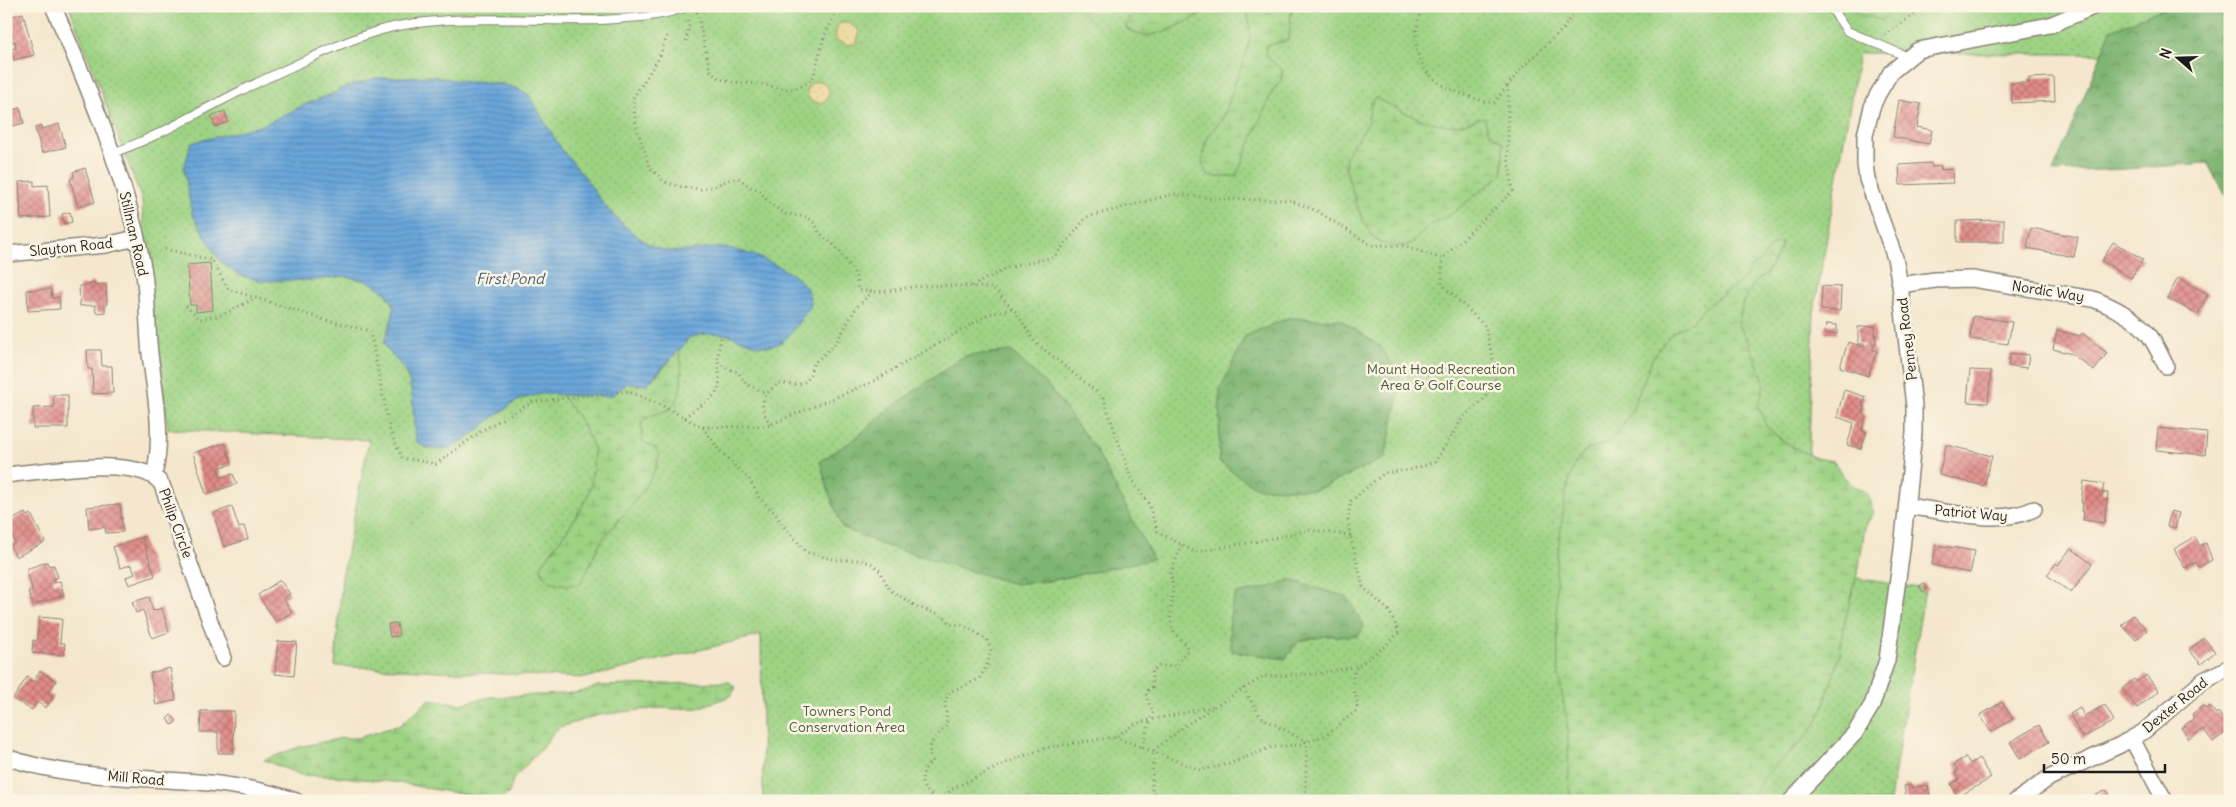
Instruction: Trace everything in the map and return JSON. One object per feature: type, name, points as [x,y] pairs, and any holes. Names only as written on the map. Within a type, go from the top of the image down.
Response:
[{"type":"street","name":"Stillman Road","points":[[52,6],[112,153],[122,182],[136,238],[145,282],[147,320],[157,411],[158,438],[154,475]]},
{"type":"street","name":"Penney Road","points":[[1791,801],[1855,733],[1875,696],[1887,660],[1907,506],[1914,413],[1911,368],[1895,258],[1867,179],[1864,149],[1868,121],[1878,94],[1891,72],[1918,50],[2050,25],[2095,6]]},
{"type":"street","name":"Slayton Road","points":[[6,254],[106,245],[136,238]]},
{"type":"street","name":"Nordic Way","points":[[1900,285],[1934,280],[1972,280],[2093,299],[2139,325],[2150,336],[2166,366]]},
{"type":"street","name":"Philip Circle","points":[[6,475],[111,466],[137,469],[154,475],[162,485],[223,658]]},
{"type":"street","name":"Patriot Way","points":[[1907,506],[1997,518],[2019,515],[2034,509]]},
{"type":"street","name":"Dexter Road","points":[[2016,801],[2049,778],[2132,739],[2162,717],[2204,680],[2230,667]]},
{"type":"street","points":[[2132,739],[2165,801]]},
{"type":"street","name":"Mill Road","points":[[6,757],[34,765],[81,772],[257,789],[296,801]]},
{"type":"lane","points":[[112,153],[154,137],[235,94],[327,50],[373,32],[417,24],[486,20],[637,18],[663,14],[688,6]]},
{"type":"lane","points":[[1830,6],[1847,31],[1908,57]]},
{"type":"path","points":[[695,6],[710,70],[714,76],[736,83],[756,84],[783,89],[797,88],[813,78],[824,37],[839,6]]},
{"type":"path","points":[[1424,6],[1417,24],[1419,61],[1430,76],[1444,88],[1494,103],[1522,68],[1565,27],[1576,6]]},
{"type":"path","points":[[1867,40],[1886,34],[1926,6]]},
{"type":"path","points":[[685,16],[689,26],[686,41]]},
{"type":"path","points":[[666,36],[659,58],[633,98],[636,126],[650,168],[665,182],[682,187],[701,189],[738,178],[760,191],[770,204],[786,214],[807,216],[815,224],[819,232],[839,250],[856,276],[858,288],[871,293],[921,286],[993,288],[1017,313],[1035,342],[1103,397],[1131,478],[1148,504],[1158,531],[1195,552],[1309,530],[1350,535]]},
{"type":"path","points":[[1115,737],[1200,770],[1228,764],[1272,747],[1308,742],[1326,735],[1356,711],[1358,706],[1352,676],[1358,666],[1385,646],[1399,632],[1389,611],[1363,587],[1350,535],[1348,518],[1352,501],[1384,473],[1410,470],[1435,462],[1464,416],[1484,399],[1496,381],[1485,326],[1442,284],[1442,259],[1513,191],[1508,158],[1508,85]]},
{"type":"path","points":[[971,286],[1007,268],[1054,257],[1087,217],[1174,194],[1218,199],[1289,200],[1317,211],[1371,245],[1404,246],[1442,259]]},
{"type":"path","points":[[165,249],[212,260],[228,289],[322,319],[370,331],[390,431],[402,458],[436,464],[483,430],[532,402],[628,391],[702,427],[719,450],[750,480],[759,498],[776,514],[780,523],[806,552],[836,560],[858,560],[871,563],[880,571],[889,589],[917,607],[944,616],[950,624],[970,628],[987,640],[991,651],[988,665],[979,679],[950,692],[945,701],[947,726],[932,740],[929,746],[932,761],[922,772],[922,779],[926,791],[933,796],[935,801]]},
{"type":"path","points":[[771,424],[762,410],[766,393],[780,383],[797,385],[807,381],[814,363],[836,343],[856,308],[871,293]]},
{"type":"path","points":[[186,306],[199,319],[222,315],[256,298]]},
{"type":"path","points":[[702,427],[767,426],[872,382],[988,314],[1012,309]]},
{"type":"path","points":[[685,418],[689,412],[707,402],[716,394],[720,382],[718,362],[721,337]]},
{"type":"path","points":[[718,362],[728,370],[738,372],[746,384],[766,393]]},
{"type":"path","points":[[1142,747],[1153,712],[1146,697],[1147,691],[1152,687],[1152,671],[1158,666],[1176,666],[1187,652],[1187,645],[1173,631],[1171,613],[1174,583],[1170,574],[1182,545]]},
{"type":"path","points":[[1153,751],[1187,724],[1264,676],[1317,674],[1358,666]]},
{"type":"path","points":[[1243,688],[1261,716],[1308,742]]},
{"type":"path","points":[[944,801],[950,790],[1008,762],[1044,748],[1115,737],[1137,723],[1218,705]]},
{"type":"path","points":[[1305,801],[1308,742]]},
{"type":"path","points":[[1153,751],[1152,791],[1162,801]]},
{"type":"green space","name":"Mount Hood Recreation Area & Golf Course","points":[[69,6],[2230,6],[2230,55],[1859,53],[1814,312],[1804,570],[1925,589],[1890,801],[763,801],[761,635],[585,678],[335,666],[342,578],[369,440],[168,429],[145,246],[142,200]]},
{"type":"green space","points":[[1144,6],[1293,6],[1288,40],[1265,46],[1266,56],[1283,71],[1281,80],[1272,92],[1236,176],[1212,176],[1204,169],[1203,157],[1207,139],[1223,117],[1246,55],[1250,29],[1246,11],[1214,8],[1170,30],[1144,36],[1127,29],[1125,23]]},
{"type":"green space","points":[[1853,6],[1890,6],[1890,12],[1881,21],[1860,15],[1854,10]]},
{"type":"green space","points":[[2170,6],[2230,6],[2230,203],[2207,163],[2053,172],[2111,30]]},
{"type":"green space","points":[[1375,98],[1411,115],[1440,124],[1459,124],[1484,117],[1489,132],[1503,143],[1501,175],[1454,212],[1430,225],[1412,243],[1404,246],[1393,246],[1380,242],[1372,236],[1361,216],[1345,166],[1346,157],[1351,146],[1358,140],[1368,122],[1371,103]]},
{"type":"green space","points":[[1782,243],[1766,274],[1755,282],[1742,305],[1738,325],[1750,345],[1762,376],[1764,385],[1758,406],[1766,425],[1774,434],[1794,448],[1816,458],[1833,461],[1845,478],[1867,494],[1872,504],[1873,513],[1865,527],[1859,567],[1843,628],[1840,655],[1819,719],[1803,740],[1765,775],[1748,801],[1570,801],[1567,722],[1558,670],[1556,567],[1565,495],[1574,466],[1581,455],[1589,449],[1605,444],[1621,430],[1633,408],[1653,357],[1672,333],[1693,321],[1705,307],[1743,280],[1753,265],[1761,260],[1773,245]]},
{"type":"green space","points":[[1288,318],[1341,320],[1381,347],[1402,380],[1385,458],[1316,490],[1256,488],[1219,462],[1220,390],[1245,336]]},
{"type":"green space","points":[[679,350],[681,380],[679,396],[676,402],[668,410],[652,415],[641,423],[643,442],[655,448],[660,455],[651,476],[634,503],[602,540],[580,584],[568,585],[550,581],[542,572],[541,566],[570,526],[587,498],[591,486],[594,452],[591,441],[578,417],[561,395],[582,396],[628,383],[637,386],[652,380]]},
{"type":"green space","points":[[1011,351],[1050,388],[1096,450],[1153,559],[1049,581],[1015,584],[880,544],[842,527],[829,493],[820,461],[852,441],[888,410],[964,356]]},
{"type":"green space","points":[[1290,580],[1347,597],[1364,626],[1358,636],[1326,636],[1299,641],[1285,659],[1232,651],[1230,622],[1231,608],[1236,594],[1271,587]]},
{"type":"green space","points":[[729,682],[736,687],[731,696],[698,708],[661,708],[599,715],[560,727],[554,731],[543,747],[513,779],[509,793],[501,801],[393,782],[301,775],[264,760],[299,747],[342,738],[358,738],[400,725],[430,699],[461,704],[489,697],[581,692],[598,686]]},
{"type":"sand","points":[[841,23],[848,23],[858,29],[859,35],[856,44],[849,45],[835,40],[837,26]]},
{"type":"sand","points":[[818,81],[826,84],[829,92],[826,100],[818,103],[810,100],[807,92],[810,84]]},
{"type":"water","name":"First Pond","points":[[433,76],[464,82],[507,85],[529,95],[562,150],[586,178],[608,210],[637,236],[652,246],[668,251],[723,248],[756,256],[781,268],[800,281],[806,288],[811,300],[809,310],[788,337],[773,346],[758,345],[718,333],[688,338],[685,344],[646,385],[628,383],[613,395],[605,396],[542,394],[519,400],[452,447],[434,450],[425,447],[416,441],[411,388],[405,371],[384,343],[393,315],[394,305],[386,293],[370,282],[345,276],[318,280],[262,281],[239,275],[220,261],[192,214],[184,168],[191,143],[263,125],[308,103],[335,93],[339,89],[376,78]]},
{"type":"building","points":[[23,13],[34,55],[14,60],[11,49],[16,48],[15,41],[8,43],[6,18]]},
{"type":"building","points":[[2054,77],[2055,101],[2012,103],[2011,83],[2029,83],[2029,78]]},
{"type":"building","points":[[1899,100],[1921,104],[1917,127],[1932,130],[1929,144],[1893,137]]},
{"type":"building","points":[[20,108],[24,123],[9,127],[6,112]]},
{"type":"building","points":[[225,111],[228,122],[215,127],[211,116]]},
{"type":"building","points":[[59,124],[66,147],[42,153],[35,128],[41,126],[42,129]]},
{"type":"building","points":[[1931,163],[1932,167],[1941,166],[1941,170],[1952,169],[1953,183],[1900,185],[1899,165]]},
{"type":"building","points":[[85,168],[95,202],[78,207],[70,179],[74,177],[73,172]]},
{"type":"building","points":[[34,181],[34,186],[48,185],[50,217],[21,219],[19,182]]},
{"type":"building","points":[[70,212],[72,222],[64,224],[62,214]]},
{"type":"building","points":[[2004,220],[2004,242],[1957,242],[1957,221]]},
{"type":"building","points":[[2031,228],[2078,237],[2074,257],[2027,248]]},
{"type":"building","points":[[2113,242],[2143,259],[2131,278],[2102,261]]},
{"type":"building","points":[[210,263],[213,310],[196,312],[196,305],[190,305],[187,265]]},
{"type":"building","points":[[2178,278],[2208,294],[2198,314],[2167,298]]},
{"type":"building","points":[[94,282],[95,285],[106,284],[107,304],[105,305],[105,312],[96,313],[95,305],[80,306],[79,286],[89,285],[89,283]]},
{"type":"building","points":[[1822,286],[1841,287],[1840,311],[1821,310]]},
{"type":"building","points":[[51,289],[52,298],[59,297],[60,309],[28,311],[27,290]]},
{"type":"building","points":[[1973,316],[2012,322],[2008,344],[1970,339]]},
{"type":"building","points":[[1826,324],[1837,325],[1837,334],[1825,333]]},
{"type":"building","points":[[1875,326],[1876,343],[1873,344],[1873,350],[1877,351],[1868,376],[1840,367],[1848,342],[1864,347],[1864,344],[1858,344],[1858,327]]},
{"type":"building","points":[[2057,330],[2080,336],[2082,333],[2107,353],[2094,371],[2072,354],[2053,349]]},
{"type":"building","points":[[87,350],[101,350],[102,366],[112,366],[113,393],[93,394],[92,369],[88,369]]},
{"type":"building","points":[[2010,353],[2029,355],[2027,368],[2008,366]]},
{"type":"building","points":[[1970,370],[1991,371],[1988,403],[1967,402]]},
{"type":"building","points":[[1844,390],[1866,397],[1862,406],[1865,407],[1863,415],[1866,416],[1862,430],[1867,432],[1861,449],[1847,445],[1854,423],[1837,417]]},
{"type":"building","points":[[53,395],[68,395],[68,428],[33,428],[33,408],[54,407]]},
{"type":"building","points":[[2158,428],[2207,433],[2205,455],[2156,450]]},
{"type":"building","points":[[225,443],[232,464],[218,468],[221,477],[233,474],[237,484],[206,494],[193,453]]},
{"type":"building","points":[[1946,445],[1992,456],[1984,486],[1939,475]]},
{"type":"building","points":[[2084,481],[2104,484],[2102,493],[2108,493],[2104,523],[2083,520],[2083,503],[2081,502]]},
{"type":"building","points":[[120,504],[123,532],[106,533],[105,527],[89,529],[87,507]]},
{"type":"building","points":[[232,507],[239,528],[244,526],[248,539],[224,547],[213,513]]},
{"type":"building","points":[[2171,511],[2179,513],[2175,528],[2167,526]]},
{"type":"building","points":[[25,513],[27,516],[31,514],[45,542],[16,557],[10,545],[15,543],[6,523]]},
{"type":"building","points":[[142,537],[155,576],[129,585],[126,577],[135,574],[131,565],[120,568],[113,547]]},
{"type":"building","points":[[2195,537],[2200,546],[2206,543],[2212,560],[2199,567],[2196,562],[2185,568],[2174,549]]},
{"type":"building","points":[[1936,545],[1975,551],[1970,573],[1932,565]]},
{"type":"building","points":[[2071,548],[2092,564],[2071,593],[2047,575],[2056,563],[2058,565]]},
{"type":"building","points":[[47,562],[49,566],[54,565],[58,577],[53,579],[54,583],[60,581],[64,595],[33,605],[28,592],[33,591],[26,569]]},
{"type":"building","points":[[280,580],[290,594],[283,598],[292,612],[276,622],[258,595]]},
{"type":"building","points":[[1924,583],[1928,589],[1923,592],[1919,586]]},
{"type":"building","points":[[149,597],[153,611],[162,608],[169,632],[152,638],[143,610],[136,613],[132,602]]},
{"type":"building","points":[[2133,615],[2147,630],[2136,640],[2122,625]]},
{"type":"building","points":[[39,617],[62,619],[60,643],[65,643],[64,655],[32,653],[33,640],[37,641]]},
{"type":"building","points":[[397,623],[399,636],[390,637],[388,624]]},
{"type":"building","points":[[2204,638],[2215,652],[2201,664],[2189,650]]},
{"type":"building","points":[[278,641],[297,642],[294,676],[275,674]]},
{"type":"building","points":[[170,668],[176,700],[156,705],[150,673]]},
{"type":"building","points":[[40,671],[56,681],[48,693],[54,697],[46,708],[37,702],[32,710],[13,699],[27,677],[33,682]]},
{"type":"building","points":[[2146,675],[2159,691],[2137,708],[2122,689],[2134,679],[2137,682]]},
{"type":"building","points":[[2002,702],[2013,719],[1991,732],[1980,715]]},
{"type":"building","points":[[2105,705],[2114,721],[2082,738],[2070,714],[2080,708],[2084,716]]},
{"type":"building","points":[[2203,706],[2206,709],[2210,706],[2216,714],[2218,712],[2230,727],[2213,742],[2203,729],[2189,739],[2181,728],[2194,718],[2192,714]]},
{"type":"building","points":[[201,711],[234,711],[233,753],[218,753],[218,732],[200,732]]},
{"type":"building","points":[[171,715],[177,721],[172,725],[167,719]]},
{"type":"building","points":[[2039,725],[2049,742],[2020,759],[2010,742]]},
{"type":"building","points":[[1966,757],[1970,764],[1979,758],[1991,778],[1958,797],[1951,784],[1959,779],[1955,773],[1958,771],[1954,764]]},
{"type":"building","points":[[1911,785],[1911,788],[1928,785],[1931,801],[1907,801],[1904,786]]},
{"type":"building","points":[[2107,790],[2112,801],[2083,801]]},
{"type":"park label","name":"Towners Pond Conservation Area","points":[[847,720]]}]
